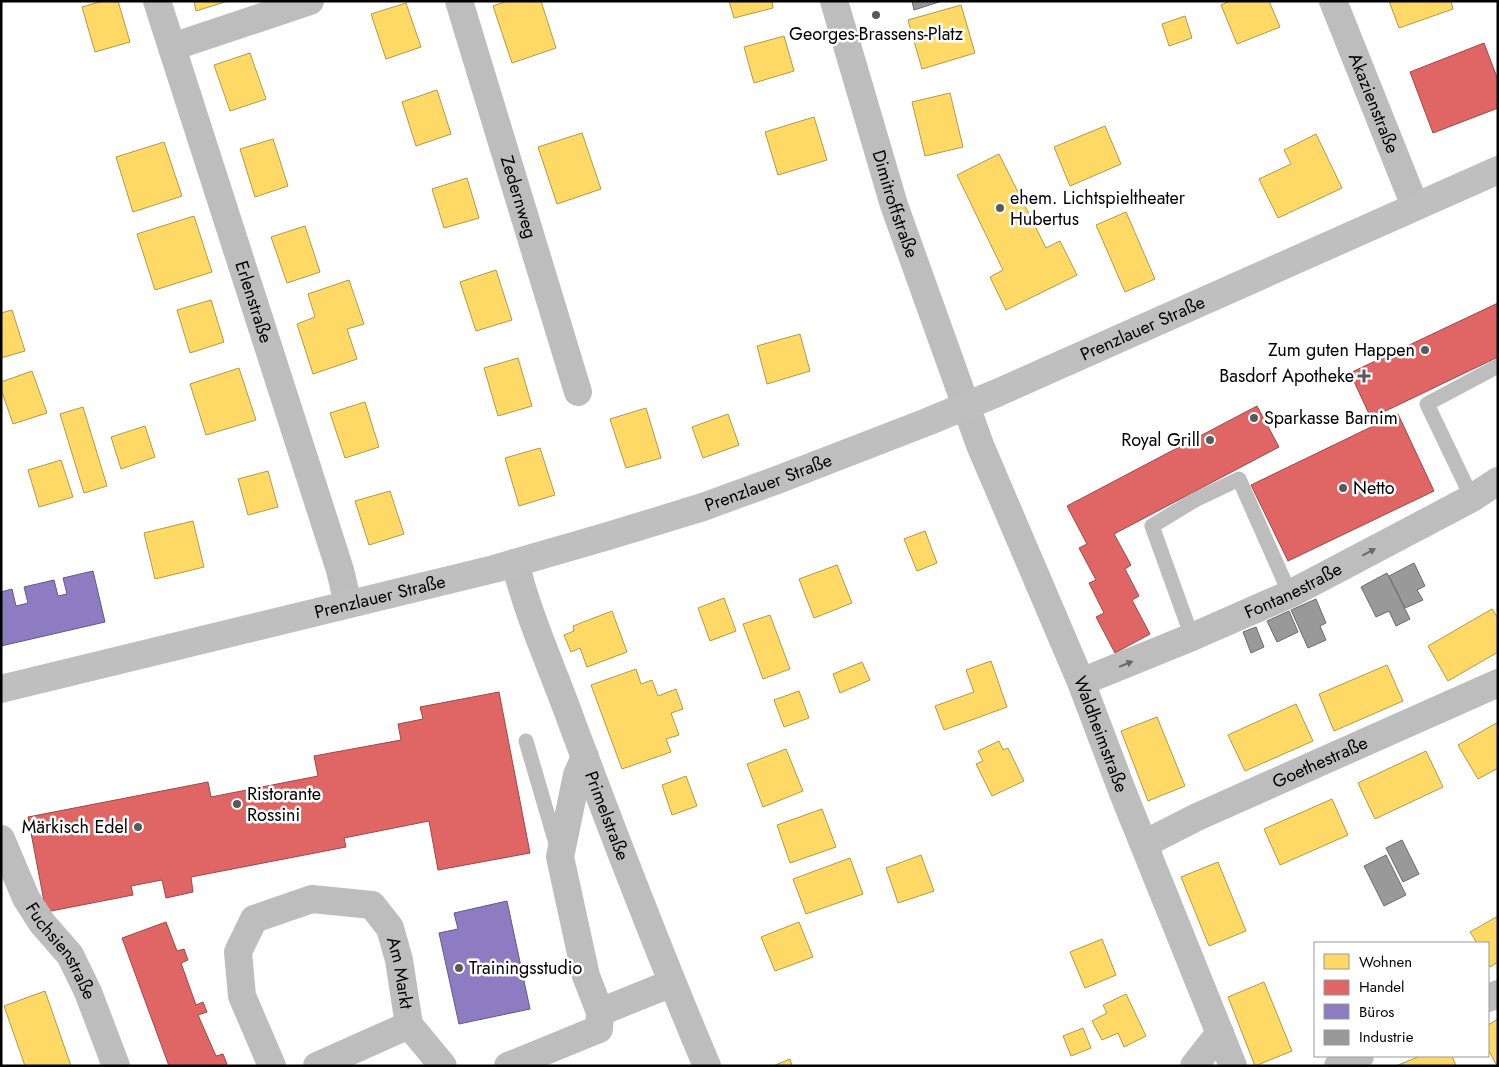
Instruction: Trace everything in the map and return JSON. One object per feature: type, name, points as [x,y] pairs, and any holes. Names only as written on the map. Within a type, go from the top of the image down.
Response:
[{"type":"main road","name":"Prenzlauer Straße","points":[[1,688],[515,563],[703,507],[965,406],[1498,170]]},
{"type":"street","name":"Erlenstraße","points":[[157,1],[337,561],[348,604]]},
{"type":"street","points":[[172,47],[310,1]]},
{"type":"street","name":"Zedernweg","points":[[459,1],[578,392]]},
{"type":"street","name":"Dimitroffstraße","points":[[834,1],[894,205],[965,406]]},
{"type":"street","name":"Akazienstraße","points":[[1333,1],[1415,206]]},
{"type":"street","name":"Waldheimstraße","points":[[965,406],[1012,524],[1081,682],[1234,1066]]},
{"type":"street","name":"Fontanestraße","points":[[1081,682],[1192,637],[1290,594],[1472,498],[1498,480]]},
{"type":"street","name":"Primelstraße","points":[[515,563],[524,598],[672,983],[707,1066]]},
{"type":"street","name":"Goethestraße","points":[[1144,844],[1197,817],[1498,683]]},
{"type":"street","points":[[508,1066],[599,1029],[600,1012],[586,976],[560,857],[578,776],[585,757]]},
{"type":"street","name":"Fuchsienstraße","points":[[1,839],[26,898],[42,923],[70,956],[88,992],[116,1066]]},
{"type":"street","name":"Am Markt","points":[[272,1066],[242,996],[238,952],[254,919],[312,899],[372,904],[390,928],[399,960],[409,1025],[443,1066]]},
{"type":"street","points":[[600,1012],[672,983]]},
{"type":"street","name":"Am Markt","points":[[317,1066],[409,1025]]},
{"type":"street","points":[[1194,1066],[1220,1033]]},
{"type":"street","points":[[1338,1066],[1358,1057]]},
{"type":"lane","points":[[1472,498],[1426,404],[1498,366]]},
{"type":"lane","points":[[1192,637],[1152,526],[1195,500],[1239,479],[1290,594]]},
{"type":"lane","points":[[526,741],[560,857]]},
{"type":"building: Wohnen","points":[[103,1],[118,1],[130,42],[95,52],[82,7]]},
{"type":"building: Wohnen","points":[[194,1],[228,1],[196,11]]},
{"type":"building: Wohnen","points":[[508,1],[541,1],[556,48],[512,63],[493,6]]},
{"type":"building: Wohnen","points":[[729,1],[772,1],[773,8],[734,18]]},
{"type":"building: Wohnen","points":[[1230,1],[1269,1],[1280,27],[1237,44],[1221,5]]},
{"type":"building: Wohnen","points":[[1389,1],[1451,1],[1453,9],[1399,28]]},
{"type":"building: Wohnen","points":[[406,3],[421,47],[386,59],[371,14]]},
{"type":"building: Wohnen","points":[[961,5],[975,53],[922,69],[908,20]]},
{"type":"building: Wohnen","points":[[1185,16],[1192,38],[1169,46],[1162,24]]},
{"type":"building: Wohnen","points":[[784,36],[794,71],[754,83],[744,47]]},
{"type":"building: Wohnen","points":[[250,53],[266,99],[230,111],[214,65]]},
{"type":"building: Wohnen","points":[[437,90],[451,134],[416,146],[402,102]]},
{"type":"building: Wohnen","points":[[950,93],[963,147],[925,156],[912,102]]},
{"type":"building: Wohnen","points":[[814,117],[827,160],[778,175],[765,132]]},
{"type":"building: Wohnen","points":[[1105,126],[1121,164],[1070,186],[1054,147]]},
{"type":"building: Wohnen","points":[[582,133],[601,189],[557,204],[538,147]]},
{"type":"building: Wohnen","points":[[1316,134],[1342,188],[1278,218],[1259,179],[1291,164],[1284,150]]},
{"type":"building: Wohnen","points":[[273,139],[288,186],[255,197],[240,149]]},
{"type":"building: Wohnen","points":[[164,142],[182,196],[133,212],[116,157]]},
{"type":"building: Wohnen","name":"ehem. Lichtspieltheater Hubertus","points":[[999,154],[1046,248],[1060,241],[1077,275],[1006,310],[990,277],[1003,270],[957,175]]},
{"type":"building: Wohnen","points":[[467,178],[479,218],[444,228],[432,189]]},
{"type":"building: Wohnen","points":[[1126,212],[1155,279],[1125,292],[1096,225]]},
{"type":"building: Wohnen","points":[[194,216],[212,272],[155,290],[137,234]]},
{"type":"building: Wohnen","points":[[305,226],[320,272],[287,283],[271,237]]},
{"type":"building: Wohnen","points":[[496,270],[512,320],[476,331],[460,282]]},
{"type":"building: Wohnen","points":[[349,280],[364,324],[347,329],[357,359],[313,374],[297,324],[315,317],[308,294]]},
{"type":"building: Wohnen","points":[[211,300],[224,342],[190,353],[177,310]]},
{"type":"building: Wohnen","points":[[12,310],[25,351],[1,358],[1,313]]},
{"type":"building: Wohnen","points":[[800,334],[810,371],[767,384],[757,346]]},
{"type":"building: Wohnen","points":[[518,358],[532,406],[498,416],[484,368]]},
{"type":"building: Wohnen","points":[[239,368],[256,420],[206,435],[190,384]]},
{"type":"building: Wohnen","points":[[32,371],[47,413],[13,424],[1,389],[1,382]]},
{"type":"building: Wohnen","points":[[365,402],[379,447],[345,458],[330,413]]},
{"type":"building: Wohnen","points":[[83,407],[107,486],[84,493],[60,414]]},
{"type":"building: Wohnen","points":[[646,408],[661,458],[626,468],[610,419]]},
{"type":"building: Wohnen","points":[[728,414],[739,445],[703,458],[692,427]]},
{"type":"building: Wohnen","points":[[145,426],[155,457],[121,469],[111,437]]},
{"type":"building: Wohnen","points":[[540,448],[555,495],[519,506],[505,458]]},
{"type":"building: Wohnen","points":[[61,460],[73,497],[39,507],[28,470]]},
{"type":"building: Wohnen","points":[[268,471],[278,507],[248,515],[238,479]]},
{"type":"building: Wohnen","points":[[390,491],[404,534],[369,545],[355,501]]},
{"type":"building: Wohnen","points":[[193,521],[204,567],[155,579],[144,533]]},
{"type":"building: Wohnen","points":[[925,531],[937,563],[917,571],[904,539]]},
{"type":"building: Wohnen","points":[[837,565],[852,603],[814,618],[799,579]]},
{"type":"building: Wohnen","points":[[724,598],[736,631],[710,641],[698,608]]},
{"type":"building: Wohnen","points":[[1492,609],[1498,618],[1498,652],[1448,681],[1428,646]]},
{"type":"building: Wohnen","points":[[612,611],[627,652],[587,667],[580,648],[571,652],[564,635],[574,631],[573,626]]},
{"type":"building: Wohnen","points":[[770,615],[790,669],[763,679],[743,624]]},
{"type":"building: Wohnen","points":[[991,661],[1007,707],[944,730],[935,706],[974,692],[966,670]]},
{"type":"building: Wohnen","points":[[862,662],[870,680],[840,693],[833,674]]},
{"type":"building: Wohnen","points":[[1387,665],[1403,701],[1334,731],[1319,694]]},
{"type":"building: Wohnen","points":[[636,669],[641,684],[652,680],[658,696],[676,689],[683,709],[671,713],[679,735],[666,739],[671,752],[622,769],[591,685]]},
{"type":"building: Wohnen","points":[[799,691],[809,718],[784,727],[774,700]]},
{"type":"building: Wohnen","points":[[1296,704],[1313,741],[1245,771],[1228,735]]},
{"type":"building: Wohnen","points":[[1157,717],[1185,786],[1148,801],[1121,731]]},
{"type":"building: Wohnen","points":[[1498,722],[1498,768],[1478,779],[1458,745]]},
{"type":"building: Wohnen","points":[[999,741],[1003,750],[1008,748],[1024,781],[992,796],[976,764],[983,761],[978,751]]},
{"type":"building: Wohnen","points":[[786,749],[803,791],[763,807],[747,764]]},
{"type":"building: Wohnen","points":[[1426,751],[1443,787],[1375,819],[1358,783]]},
{"type":"building: Wohnen","points":[[686,776],[697,806],[672,815],[662,785]]},
{"type":"building: Wohnen","points":[[1332,799],[1348,835],[1280,865],[1264,829]]},
{"type":"building: Wohnen","points":[[822,809],[836,847],[790,863],[777,825]]},
{"type":"building: Wohnen","points":[[921,855],[934,891],[898,903],[886,868]]},
{"type":"building: Wohnen","points":[[850,858],[863,894],[806,914],[793,879]]},
{"type":"building: Wohnen","points":[[1218,862],[1246,931],[1209,946],[1181,877]]},
{"type":"building: Wohnen","points":[[1498,916],[1498,962],[1490,967],[1489,942],[1476,942],[1470,932]]},
{"type":"building: Wohnen","points":[[799,922],[813,957],[775,971],[761,937]]},
{"type":"building: Wohnen","points":[[1102,939],[1116,975],[1085,988],[1070,952]]},
{"type":"building: Wohnen","points":[[1264,982],[1292,1051],[1255,1066],[1228,997]]},
{"type":"building: Wohnen","points":[[45,991],[71,1066],[25,1066],[4,1006]]},
{"type":"building: Wohnen","points":[[1126,994],[1146,1036],[1124,1047],[1118,1033],[1102,1040],[1092,1021],[1107,1013],[1103,1005]]},
{"type":"building: Wohnen","points":[[1498,1019],[1497,1066],[1489,1051],[1489,1024]]},
{"type":"building: Wohnen","points":[[1083,1028],[1091,1048],[1071,1056],[1063,1036]]},
{"type":"building: Wohnen","points":[[1418,1057],[1452,1057],[1456,1066],[1396,1066]]},
{"type":"building: Wohnen","points":[[790,1059],[792,1066],[773,1066]]},
{"type":"building: Handel","points":[[1484,43],[1498,80],[1498,108],[1433,133],[1410,72]]},
{"type":"building: Handel","points":[[1498,303],[1498,357],[1371,418],[1350,373]]},
{"type":"building: Handel","points":[[1257,406],[1279,447],[1114,534],[1131,565],[1125,569],[1139,596],[1132,600],[1150,634],[1115,653],[1096,617],[1104,613],[1089,583],[1096,580],[1079,548],[1087,544],[1067,506]]},
{"type":"building: Handel","name":"Netto","points":[[1398,414],[1434,491],[1288,561],[1251,485]]},
{"type":"building: Handel","points":[[499,692],[530,853],[438,870],[429,821],[344,838],[346,847],[191,877],[193,892],[166,898],[162,880],[131,886],[133,895],[46,912],[28,817],[208,782],[211,797],[318,776],[314,756],[401,740],[398,724],[423,719],[420,707]]},
{"type":"building: Handel","points":[[166,922],[177,951],[184,949],[188,960],[181,963],[196,1005],[203,1002],[207,1012],[198,1015],[216,1056],[223,1054],[227,1064],[224,1066],[169,1066],[122,938]]},
{"type":"building: Büros","points":[[93,571],[105,622],[1,646],[1,592],[12,589],[16,606],[28,603],[24,587],[54,580],[58,596],[67,594],[63,578]]},
{"type":"building: Büros","points":[[507,901],[530,1009],[459,1024],[439,933],[458,929],[454,913]]},
{"type":"building: Industrie","points":[[912,1],[942,1],[914,10]]},
{"type":"building: Industrie","points":[[1414,563],[1425,586],[1417,590],[1423,600],[1405,608],[1389,576]]},
{"type":"building: Industrie","points":[[1387,573],[1410,619],[1396,626],[1389,611],[1376,617],[1361,587]]},
{"type":"building: Industrie","points":[[1316,599],[1326,623],[1320,626],[1326,640],[1308,648],[1291,610]]},
{"type":"building: Industrie","points":[[1289,611],[1298,632],[1277,642],[1267,621]]},
{"type":"building: Industrie","points":[[1256,627],[1264,647],[1251,653],[1243,632]]},
{"type":"building: Industrie","points":[[1402,840],[1419,874],[1403,882],[1386,848]]},
{"type":"building: Industrie","points":[[1386,855],[1406,895],[1384,906],[1364,866]]},
{"type":"place","name":"Georges-Brassens-Platz","points":[[876,15]]},
{"type":"place","name":"ehem. Lichtspieltheater Hubertus","points":[[1000,208]]},
{"type":"place","name":"Zum guten Happen","points":[[1425,350]]},
{"type":"place","name":"Basdorf Apotheke","points":[[1364,376]]},
{"type":"place","name":"Sparkasse Barnim","points":[[1254,418]]},
{"type":"place","name":"Royal Grill","points":[[1210,440]]},
{"type":"place","name":"Netto","points":[[1343,488]]},
{"type":"place","name":"Ristorante Rossini","points":[[237,804]]},
{"type":"place","name":"Märkisch Edel","points":[[138,827]]},
{"type":"place","name":"Trainingsstudio","points":[[459,968]]}]
